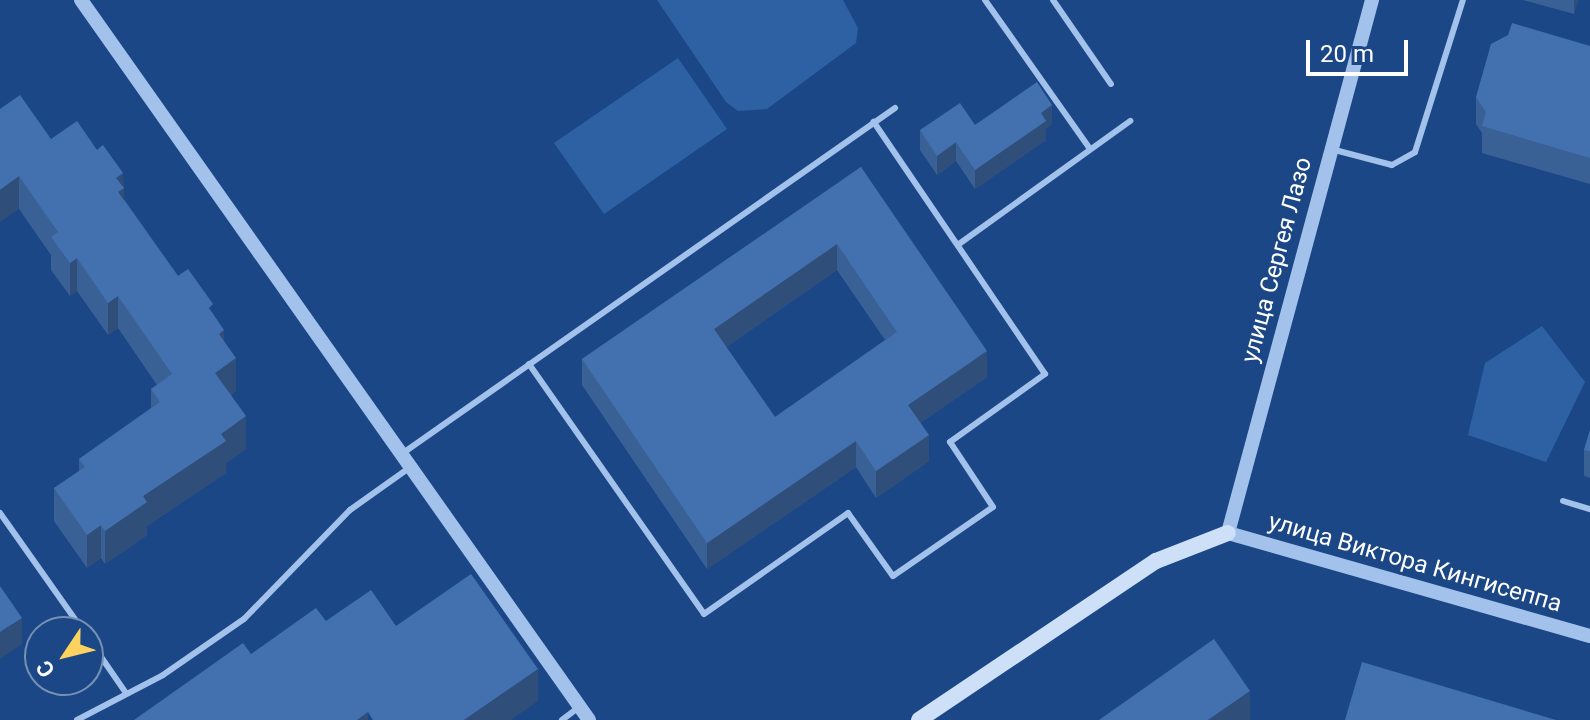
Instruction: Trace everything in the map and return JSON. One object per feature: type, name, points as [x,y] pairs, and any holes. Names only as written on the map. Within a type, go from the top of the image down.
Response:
[{"type":"main road","points":[[919,720],[1156,561],[1228,533]]},
{"type":"street","points":[[81,0],[584,714]]},
{"type":"street","name":"улица Сергея Лазо","points":[[1228,533],[1372,0]]},
{"type":"street","name":"улица Виктора Кингисеппа","points":[[1228,533],[1590,636]]},
{"type":"lane","points":[[985,0],[1090,149]]},
{"type":"lane","points":[[1053,0],[1111,84]]},
{"type":"lane","points":[[1331,149],[1392,165],[1415,152],[1463,0]]},
{"type":"lane","points":[[403,453],[895,108]]},
{"type":"lane","points":[[959,244],[1130,121]]},
{"type":"lane","points":[[529,364],[704,614],[848,513],[893,576],[993,507],[950,442],[1045,374],[874,122]]},
{"type":"lane","points":[[77,720],[163,675],[244,619],[350,510],[412,466]]},
{"type":"lane","points":[[1563,501],[1590,509]]},
{"type":"lane","points":[[0,513],[73,616]]},
{"type":"lane","points":[[104,661],[126,693]]},
{"type":"lane","points":[[562,720],[584,714]]},
{"type":"shaded area","points":[[657,0],[843,0],[858,28],[856,43],[767,109],[738,111],[726,102]]},
{"type":"shaded area","points":[[678,58],[727,129],[604,214],[554,143]]},
{"type":"shaded area","points":[[1542,326],[1585,382],[1546,462],[1468,435],[1485,363]]},
{"type":"building","points":[[1512,23],[1590,46],[1590,158],[1482,126],[1486,112],[1476,97],[1491,44],[1508,35]]},
{"type":"building","points":[[1037,82],[1052,105],[1041,113],[1046,121],[975,170],[956,142],[937,156],[920,130],[960,103],[975,125]]},
{"type":"building","points":[[20,95],[51,139],[77,121],[97,150],[103,145],[123,173],[116,178],[124,188],[118,192],[178,276],[188,269],[213,304],[209,308],[224,330],[219,334],[236,358],[215,373],[246,416],[221,434],[226,441],[143,496],[147,502],[105,531],[101,525],[87,535],[54,488],[85,467],[79,459],[160,402],[151,389],[172,374],[118,296],[108,303],[77,258],[70,263],[51,237],[58,232],[19,176],[0,190],[0,109]]},
{"type":"building","points":[[861,167],[987,351],[908,405],[929,435],[876,471],[856,441],[707,543],[582,359]],"holes":[[[837,244],[897,332],[775,417],[714,329]]]},
{"type":"building","points":[[1590,430],[1590,451],[1584,450]]},
{"type":"building","points":[[471,574],[538,669],[464,720],[373,720],[368,712],[357,720],[134,720],[243,643],[251,654],[316,608],[326,621],[371,590],[396,626]]},
{"type":"building","points":[[0,586],[22,618],[0,632]]},
{"type":"building","points":[[1214,639],[1250,691],[1208,720],[1099,720]]},
{"type":"building","points":[[1362,662],[1556,720],[1345,720]]}]
